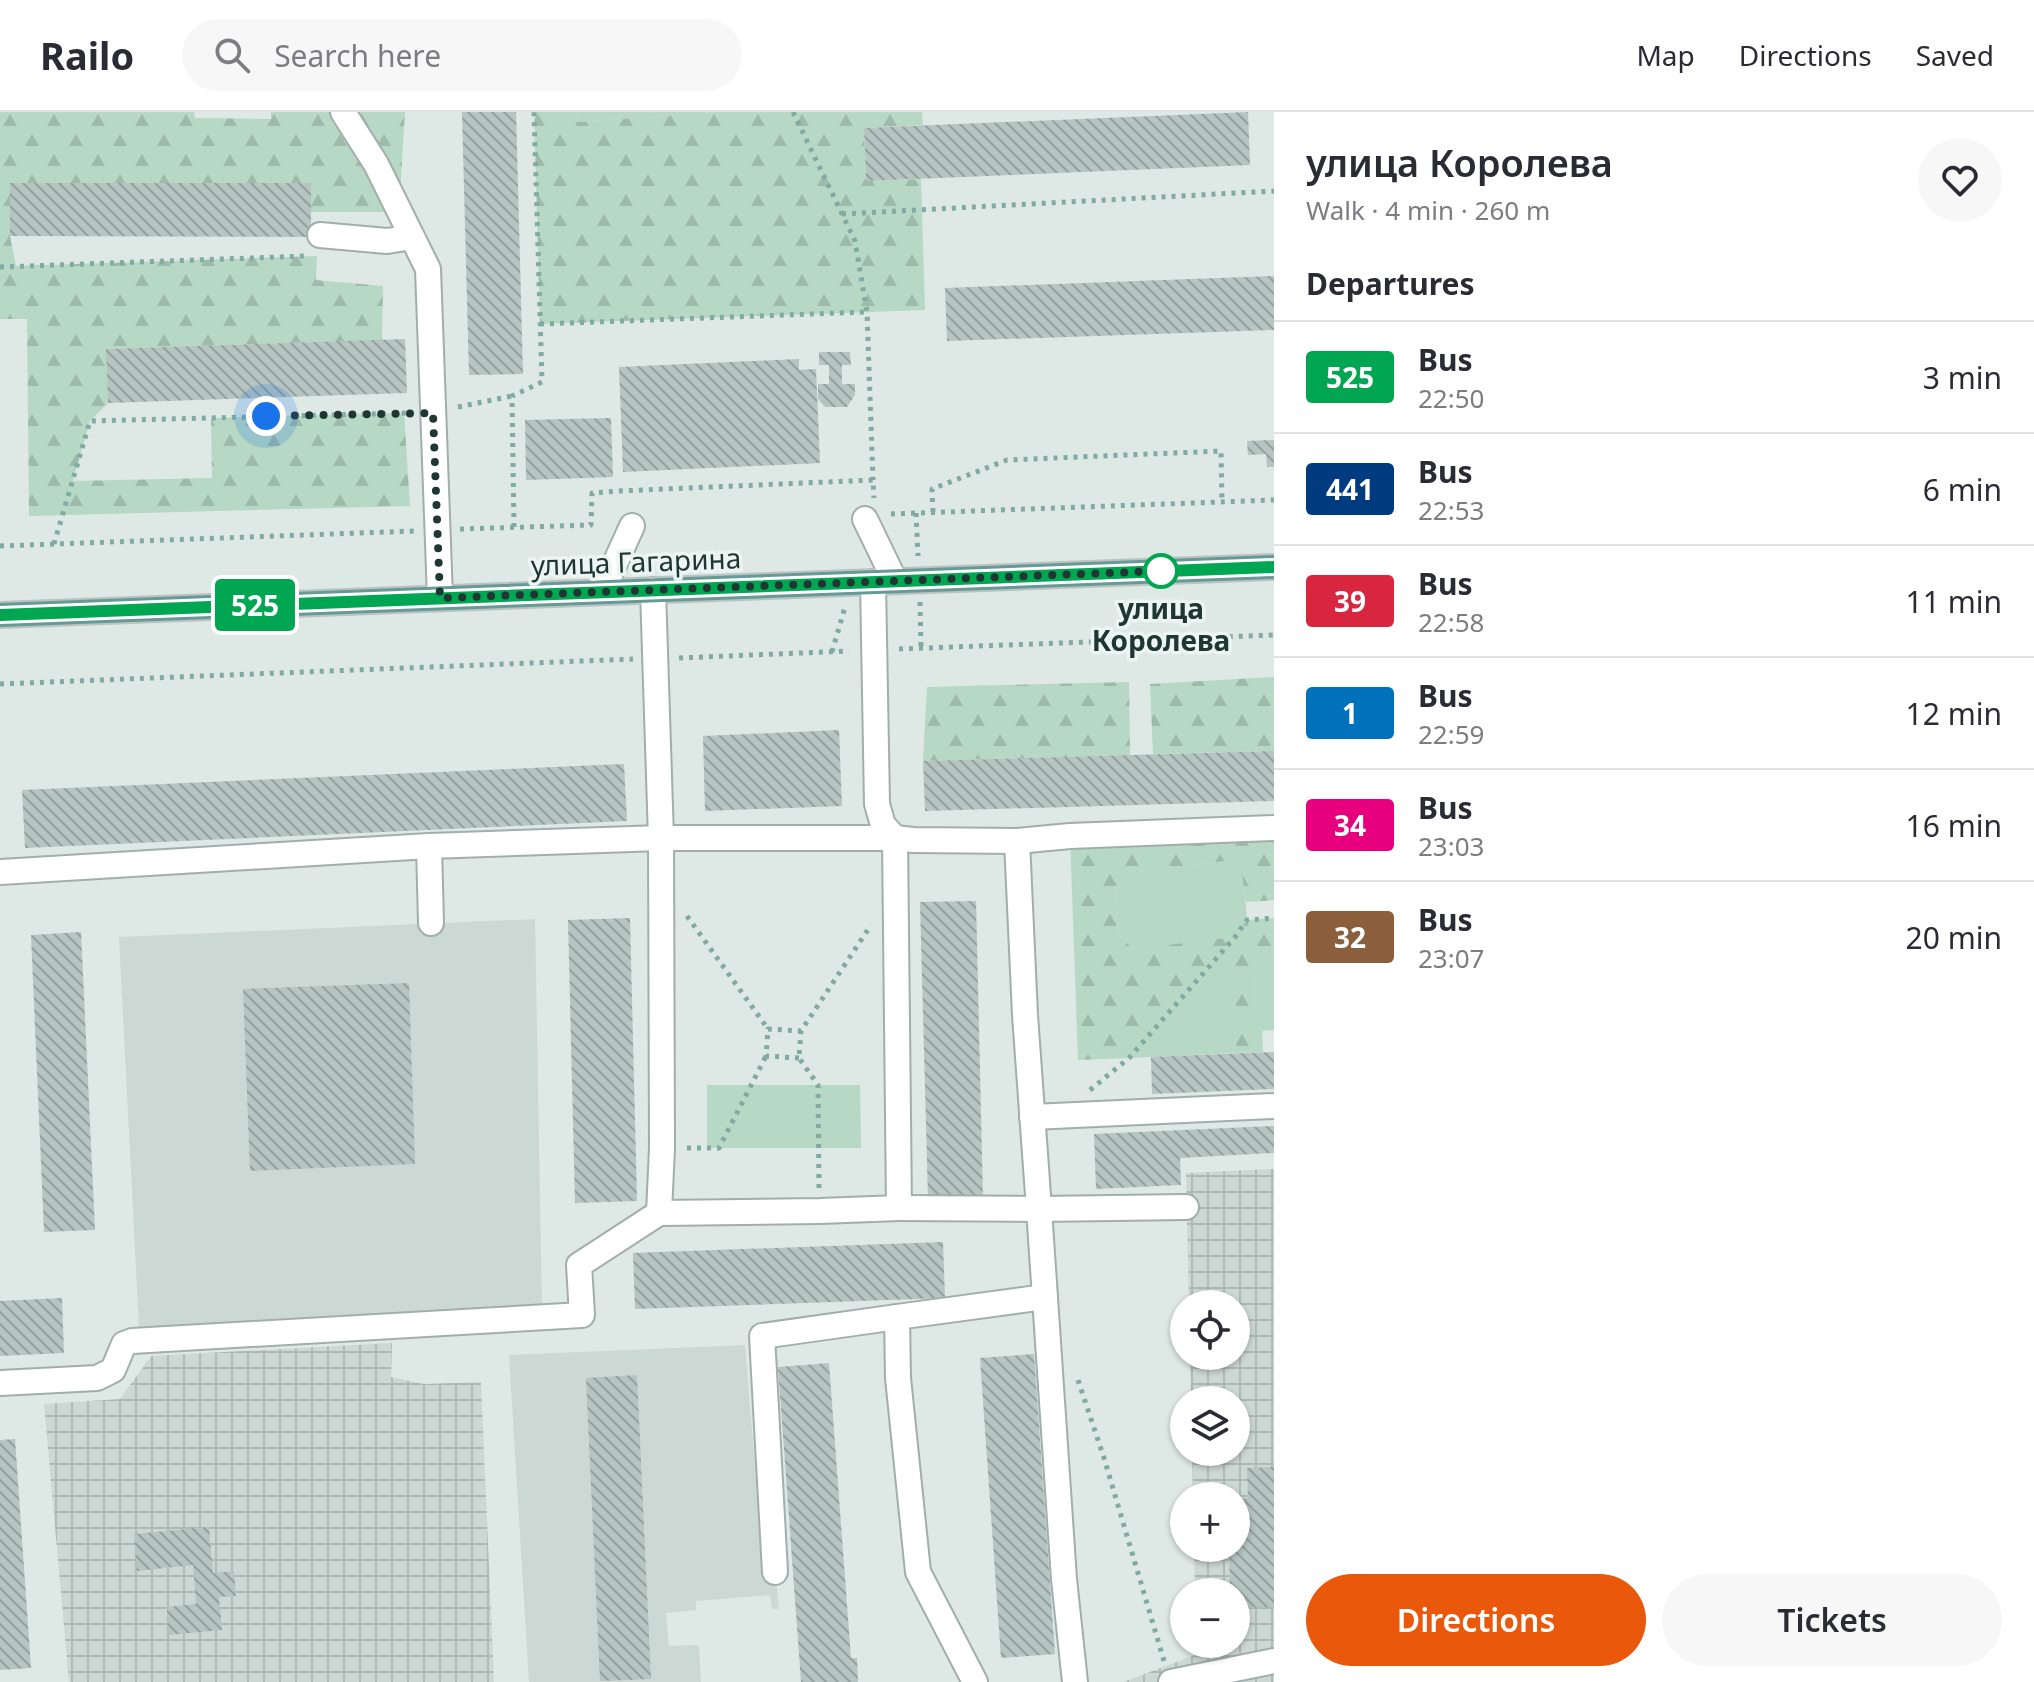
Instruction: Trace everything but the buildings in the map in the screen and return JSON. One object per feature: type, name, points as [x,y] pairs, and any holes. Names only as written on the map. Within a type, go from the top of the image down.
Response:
[{"type":"main road","name":"улица Гагарина","points":[[0,615],[1274,567]]},
{"type":"lane","points":[[343,112],[376,164],[428,269],[440,598]]},
{"type":"lane","points":[[320,235],[387,241],[412,237]]},
{"type":"lane","points":[[876,512],[884,581],[877,804],[883,825],[895,838],[899,1208]]},
{"type":"lane","points":[[602,592],[632,526]]},
{"type":"lane","points":[[653,590],[661,838],[662,1148],[659,1213]]},
{"type":"lane","points":[[0,872],[429,846],[661,838],[1017,841],[1274,828]]},
{"type":"lane","points":[[1017,841],[1032,1117],[1064,1579],[1075,1682]]},
{"type":"lane","points":[[429,846],[431,923]]},
{"type":"lane","points":[[1032,1117],[1274,1106]]},
{"type":"lane","points":[[0,1383],[97,1378],[113,1370],[124,1344],[132,1341],[582,1315],[579,1265],[659,1213],[1186,1207]]},
{"type":"lane","points":[[775,1572],[762,1336],[1045,1297]]},
{"type":"lane","points":[[897,1317],[898,1378],[918,1572],[975,1682]]},
{"type":"lane","points":[[1171,1682],[1274,1661]]},
{"type":"path","points":[[54,544],[90,421],[433,413],[512,396],[542,382],[534,112]]},
{"type":"path","points":[[793,112],[855,241],[867,312],[876,512],[1274,500]]},
{"type":"path","points":[[842,214],[1274,191]]},
{"type":"path","points":[[0,267],[317,256],[320,235]]},
{"type":"path","points":[[540,324],[867,312]]},
{"type":"path","points":[[512,396],[514,527]]},
{"type":"path","points":[[933,512],[932,489],[1007,460],[1221,451],[1222,502]]},
{"type":"path","points":[[0,546],[591,525],[592,493],[873,480]]},
{"type":"path","points":[[661,880],[768,1029],[766,1056],[719,1148],[662,1148]]},
{"type":"path","points":[[1129,1058],[1247,920],[1274,918]]},
{"type":"path","points":[[820,1211],[818,1085],[799,1058],[801,1031],[873,922]]},
{"type":"path","points":[[768,1029],[801,1031]]},
{"type":"path","points":[[766,1056],[799,1058]]},
{"type":"path","points":[[1077,1376],[1171,1682]]},
{"type":"shaded area","points":[[535,919],[542,1309],[139,1328],[119,937]]},
{"type":"shaded area","points":[[1274,1169],[1274,1682],[1123,1682],[1187,1658],[1250,1658],[1250,1578],[1195,1578],[1194,1562],[1250,1562],[1250,1482],[1193,1482],[1192,1466],[1250,1466],[1250,1386],[1191,1386],[1190,1370],[1250,1370],[1250,1290],[1189,1290],[1186,1173]]},
{"type":"shaded area","points":[[392,1343],[391,1377],[424,1384],[481,1382],[494,1682],[69,1682],[44,1404],[120,1399],[151,1356]]},
{"type":"shaded area","points":[[745,1345],[762,1553],[773,1554],[779,1609],[772,1609],[770,1595],[696,1601],[696,1610],[666,1613],[669,1646],[699,1645],[701,1682],[529,1682],[509,1355]]},
{"type":"green space","points":[[0,112],[194,112],[195,118],[271,119],[271,112],[405,112],[399,212],[311,212],[310,183],[10,183],[10,236],[16,266],[317,256],[316,280],[383,286],[382,340],[107,349],[108,403],[90,421],[73,481],[212,478],[211,418],[404,413],[410,506],[29,516],[27,319],[0,319]]},
{"type":"green space","points":[[534,112],[577,112],[578,122],[716,112],[922,112],[923,125],[864,128],[866,181],[921,179],[925,310],[540,324]]},
{"type":"green space","points":[[577,112],[716,112],[578,122]]},
{"type":"green space","points":[[1274,677],[1274,751],[1153,754],[1150,684]]},
{"type":"green space","points":[[1129,682],[1130,755],[923,761],[927,687]]},
{"type":"green space","points":[[1274,828],[1274,900],[1246,902],[1242,873],[1226,861],[1129,872],[1115,891],[1118,934],[1133,949],[1235,937],[1247,920],[1274,918],[1274,950],[1268,950],[1254,960],[1255,1022],[1262,1031],[1263,1052],[1236,1053],[1234,938],[1129,1058],[1078,1060],[1070,836]]},
{"type":"green space","points":[[1227,861],[1243,873],[1247,920],[1235,937],[1236,1053],[1129,1058],[1234,938],[1132,949],[1118,934],[1115,891],[1128,872]]},
{"type":"green space","points":[[1268,950],[1274,950],[1274,1030],[1262,1031],[1255,1022],[1254,960]]},
{"type":"green space","points":[[707,1085],[860,1085],[861,1148],[707,1148]]},
{"type":"bus line","name":"525","points":[[0,615],[1274,567]]},
{"type":"place","name":"улица Королева","points":[[1161,571]]},
{"type":"route","points":[[266,416],[433,413],[440,598],[1161,571]]}]
